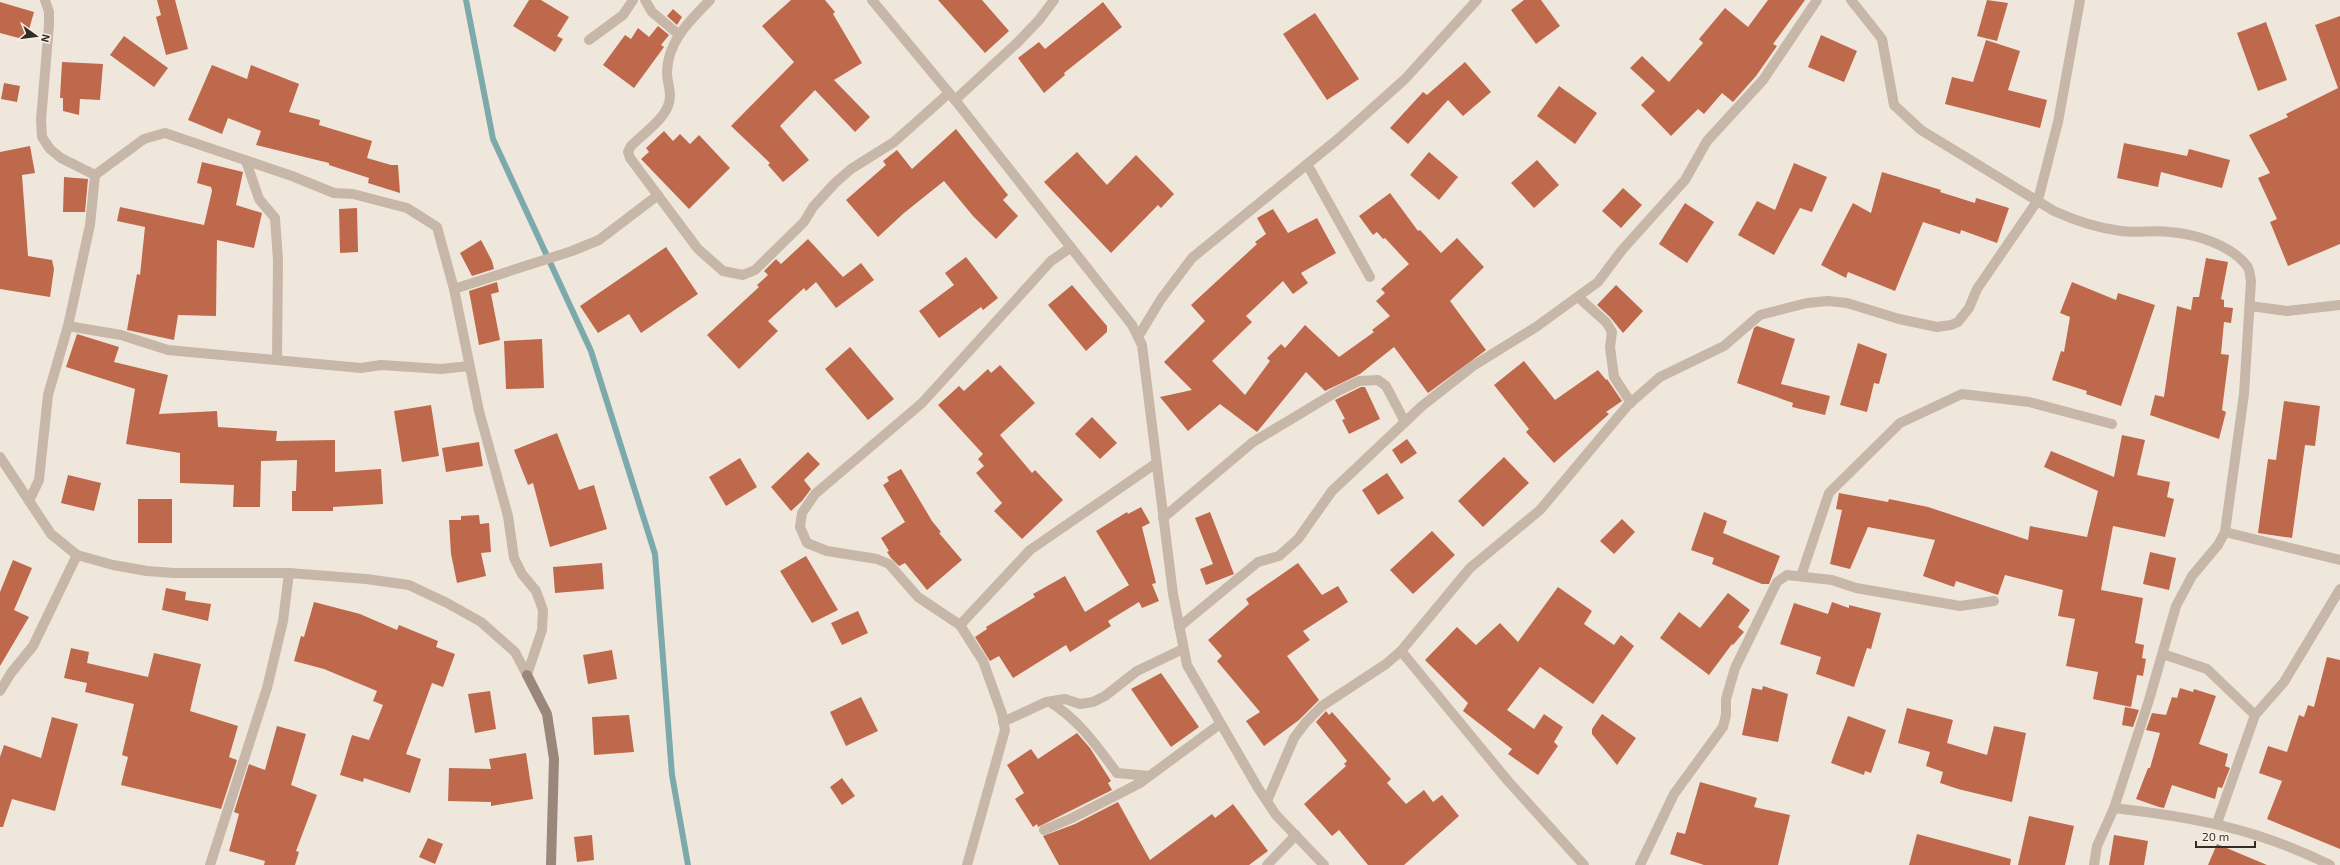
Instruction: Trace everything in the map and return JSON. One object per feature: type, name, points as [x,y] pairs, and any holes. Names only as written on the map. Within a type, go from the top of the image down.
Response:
[{"type":"street","points":[[45,0],[49,12],[49,25],[41,120],[42,137],[50,149],[61,158],[95,175]]},
{"type":"street","points":[[589,40],[623,15],[633,0]]},
{"type":"street","points":[[645,0],[652,12],[678,34]]},
{"type":"street","points":[[710,0],[678,34],[668,58],[667,73],[671,95],[669,105],[664,114],[631,146],[628,152],[630,158],[698,249],[722,271],[744,275],[755,270],[804,222],[813,206],[835,183],[851,169],[894,142],[1018,43],[1039,20],[1054,0]]},
{"type":"street","points":[[872,0],[952,97],[1132,326],[1138,337],[1142,345],[1162,518],[1179,627],[1187,665],[1220,724],[1276,815],[1324,865]]},
{"type":"street","points":[[1138,337],[1161,299],[1192,258],[1307,164],[1405,79],[1477,0]]},
{"type":"street","points":[[1179,627],[1258,562],[1279,556],[1298,539],[1332,491],[1405,422],[1473,366],[1536,327],[1598,282],[1622,250],[1685,180],[1707,141],[1763,80],[1817,0]]},
{"type":"street","points":[[1851,0],[1882,39],[1894,105],[1921,130],[2054,211],[2086,225],[2123,231],[2170,232],[2193,236],[2219,246],[2248,267],[2251,281],[2244,394],[2225,532],[2218,545],[2192,576],[2176,606],[2163,654],[2114,808],[2097,846],[2094,865]]},
{"type":"street","points":[[1267,801],[1294,738],[1306,722],[1322,706],[1386,664],[1401,651],[1470,568],[1540,510],[1552,498],[1631,403],[1660,377],[1724,346],[1751,320],[1760,316],[1807,303],[1828,301],[1847,303],[1928,326],[1951,326],[1958,322],[1969,308],[1977,289],[2038,200],[2058,122],[2080,0]]},
{"type":"street","points":[[29,501],[39,480],[48,395],[68,326],[90,225],[95,175],[144,139],[165,133],[334,193],[353,194],[408,208],[437,227],[454,289],[489,452],[508,516],[514,558],[522,574],[536,591],[543,610],[542,630],[528,675]]},
{"type":"street","points":[[246,161],[259,199],[275,218],[278,260],[277,360]]},
{"type":"street","points":[[1307,164],[1370,277]]},
{"type":"street","points":[[454,289],[572,252],[598,240],[658,195]]},
{"type":"street","points":[[968,865],[1001,751],[1005,730],[982,661],[960,625],[918,597],[889,564],[878,559],[827,551],[807,543],[800,527],[802,513],[815,494],[922,403],[1051,260],[1070,248]]},
{"type":"street","points":[[1578,297],[1606,322],[1612,332],[1610,346],[1614,377],[1631,403]]},
{"type":"street","points":[[2250,306],[2287,311],[2340,305]]},
{"type":"street","points":[[68,326],[121,335],[168,350],[362,368],[382,365],[441,369],[470,366]]},
{"type":"street","points":[[1162,518],[1253,442],[1338,391],[1359,381],[1378,380],[1386,386],[1405,422]]},
{"type":"street","points":[[1802,576],[1829,493],[1900,423],[1962,394],[2029,402],[2112,424]]},
{"type":"street","points":[[0,458],[51,534],[77,555],[113,565],[168,573],[289,573],[366,579],[409,585],[447,603],[481,622],[515,652],[547,714],[554,759],[551,865]]},
{"type":"street","points":[[960,625],[1030,550],[1155,464]]},
{"type":"street","points":[[2225,532],[2340,560]]},
{"type":"street","points":[[0,691],[11,672],[33,646],[77,555]]},
{"type":"street","points":[[210,865],[267,688],[283,620],[289,573]]},
{"type":"street","points":[[1640,865],[1674,794],[1723,727],[1726,715],[1726,699],[1734,668],[1777,582],[1787,575],[1802,576],[1832,580],[1856,588],[1960,606],[1994,601]]},
{"type":"street","points":[[2217,823],[2255,715],[2284,682],[2340,589]]},
{"type":"street","points":[[1003,722],[1050,702],[1065,699],[1080,704],[1093,702],[1105,696],[1136,671],[1183,649]]},
{"type":"street","points":[[1401,651],[1508,781],[1584,865]]},
{"type":"street","points":[[2163,654],[2207,669],[2255,715]]},
{"type":"street","points":[[1050,702],[1068,713],[1083,728],[1117,773],[1149,776]]},
{"type":"street","points":[[1044,830],[1072,818],[1149,776],[1220,724]]},
{"type":"street","points":[[2114,808],[2217,823],[2276,841],[2330,865]]},
{"type":"street","points":[[1267,865],[1296,835]]},
{"type":"building","points":[[157,0],[175,0],[188,49],[166,55],[156,17],[161,15]]},
{"type":"building","points":[[529,0],[541,0],[569,17],[557,36],[563,39],[555,52],[513,26]]},
{"type":"building","points":[[791,0],[825,0],[835,12],[833,14],[862,63],[834,80],[870,117],[855,132],[815,90],[780,126],[809,160],[783,182],[768,165],[770,163],[731,126],[794,62],[762,26]]},
{"type":"building","points":[[938,0],[982,0],[1009,31],[985,53]]},
{"type":"building","points":[[1524,0],[1541,0],[1560,26],[1536,44],[1511,10]]},
{"type":"building","points":[[1768,0],[1805,0],[1773,44],[1777,46],[1756,76],[1733,102],[1722,93],[1704,114],[1698,109],[1671,136],[1641,105],[1655,91],[1630,68],[1642,56],[1669,82],[1703,43],[1699,39],[1725,8],[1748,27]]},
{"type":"building","points":[[1987,0],[2008,3],[1997,41],[1977,36]]},
{"type":"building","points":[[0,2],[34,12],[26,40],[0,33]]},
{"type":"building","points":[[1103,2],[1122,27],[1064,73],[1065,75],[1044,93],[1018,58],[1039,42],[1045,49]]},
{"type":"building","points":[[673,9],[682,17],[677,25],[667,16]]},
{"type":"building","points":[[1315,13],[1359,79],[1327,100],[1283,34]]},
{"type":"building","points":[[2340,16],[2340,244],[2288,266],[2270,222],[2277,219],[2258,178],[2270,173],[2249,135],[2288,117],[2286,114],[2338,88],[2315,25]]},
{"type":"building","points":[[2266,22],[2287,80],[2258,91],[2237,33]]},
{"type":"building","points":[[658,26],[669,35],[661,45],[664,47],[634,88],[603,65],[625,35],[631,39],[638,28],[649,37]]},
{"type":"building","points":[[1821,35],[1857,51],[1844,82],[1808,67]]},
{"type":"building","points":[[124,36],[168,68],[154,87],[110,55]]},
{"type":"building","points":[[1986,40],[2020,51],[2008,90],[2047,100],[2040,128],[1945,104],[1952,77],[1973,82]]},
{"type":"building","points":[[62,62],[103,64],[100,100],[80,99],[79,115],[63,111],[63,98],[60,98]]},
{"type":"building","points":[[1465,62],[1491,92],[1463,116],[1448,100],[1408,144],[1390,128],[1423,92],[1427,95]]},
{"type":"building","points":[[212,65],[247,79],[251,65],[299,84],[289,112],[320,120],[319,125],[372,141],[367,158],[391,165],[398,165],[400,193],[368,183],[369,178],[329,165],[329,163],[256,145],[261,131],[228,118],[222,134],[188,120]]},
{"type":"building","points":[[4,83],[20,86],[17,102],[1,99]]},
{"type":"building","points":[[1559,86],[1597,113],[1575,144],[1537,116]]},
{"type":"building","points":[[956,129],[1008,195],[1003,200],[1018,216],[996,239],[973,216],[944,181],[904,213],[878,237],[846,200],[886,165],[883,161],[897,150],[912,169]]},
{"type":"building","points":[[664,131],[673,141],[680,134],[690,144],[699,135],[730,168],[689,209],[641,159],[649,152],[646,148]]},
{"type":"building","points":[[2124,143],[2187,156],[2189,149],[2230,160],[2222,188],[2161,172],[2158,187],[2117,178]]},
{"type":"building","points":[[30,146],[35,173],[22,175],[28,256],[52,260],[54,269],[50,297],[0,289],[0,152]]},
{"type":"building","points":[[1077,152],[1107,185],[1136,155],[1174,194],[1161,208],[1158,205],[1111,253],[1044,182]]},
{"type":"building","points":[[1429,152],[1458,177],[1439,200],[1410,175]]},
{"type":"building","points":[[1537,160],[1559,185],[1534,208],[1511,183]]},
{"type":"building","points":[[202,162],[243,172],[236,205],[262,213],[254,248],[217,240],[216,316],[178,315],[174,340],[127,330],[137,274],[140,275],[145,227],[117,221],[120,207],[204,225],[212,191],[211,187],[197,183]]},
{"type":"building","points":[[1794,163],[1827,177],[1812,212],[1800,208],[1774,255],[1738,235],[1757,201],[1775,210]]},
{"type":"building","points":[[1882,172],[1941,190],[1940,192],[1975,203],[1976,198],[2009,208],[1997,243],[1961,230],[1960,234],[1923,222],[1895,291],[1848,272],[1846,278],[1821,265],[1853,203],[1871,213]]},
{"type":"building","points":[[64,177],[88,179],[85,212],[63,212]]},
{"type":"building","points":[[1623,188],[1642,205],[1621,228],[1602,211]]},
{"type":"building","points":[[1390,193],[1418,231],[1420,230],[1441,253],[1457,238],[1484,267],[1450,301],[1486,350],[1428,393],[1394,347],[1360,374],[1325,391],[1306,372],[1257,432],[1220,404],[1188,431],[1160,397],[1192,390],[1164,362],[1205,321],[1191,305],[1257,244],[1255,242],[1266,234],[1257,218],[1273,209],[1288,233],[1317,218],[1336,253],[1301,273],[1308,283],[1293,294],[1283,281],[1246,316],[1252,322],[1212,361],[1245,395],[1270,361],[1267,358],[1281,344],[1285,348],[1305,325],[1339,357],[1374,332],[1372,330],[1390,316],[1376,301],[1385,293],[1381,289],[1409,264],[1385,238],[1383,239],[1377,232],[1373,235],[1359,216]]},
{"type":"building","points":[[1685,203],[1714,222],[1687,263],[1659,244]]},
{"type":"building","points":[[357,208],[358,252],[340,253],[339,209]]},
{"type":"building","points":[[808,239],[843,277],[861,263],[874,280],[836,308],[816,282],[806,291],[804,288],[768,321],[778,331],[739,369],[707,335],[759,287],[757,285],[768,275],[764,271],[776,259],[781,264]]},
{"type":"building","points":[[481,240],[492,261],[494,269],[472,276],[460,253]]},
{"type":"building","points":[[666,247],[698,294],[641,333],[629,314],[598,333],[580,306]]},
{"type":"building","points":[[966,257],[998,298],[983,310],[981,307],[939,338],[919,311],[954,285],[945,273]]},
{"type":"building","points":[[2206,258],[2228,262],[2221,299],[2224,300],[2224,307],[2233,308],[2231,323],[2224,322],[2221,354],[2229,355],[2222,410],[2226,412],[2219,439],[2150,415],[2155,395],[2164,397],[2177,306],[2191,310],[2193,297],[2199,297]]},
{"type":"building","points":[[497,282],[499,292],[491,294],[500,340],[479,345],[469,291]]},
{"type":"building","points":[[2072,282],[2116,300],[2118,293],[2155,305],[2121,406],[2086,394],[2087,391],[2052,380],[2061,351],[2064,352],[2070,317],[2060,313]]},
{"type":"building","points":[[1072,285],[1107,326],[1107,332],[1086,351],[1048,305]]},
{"type":"building","points":[[1616,285],[1643,311],[1623,333],[1610,317],[1597,305]]},
{"type":"building","points":[[1757,326],[1795,339],[1781,384],[1830,396],[1825,415],[1792,407],[1793,403],[1737,383],[1754,328]]},
{"type":"building","points":[[77,334],[119,347],[114,362],[168,375],[159,414],[217,411],[218,427],[277,431],[276,441],[335,440],[335,472],[381,469],[383,504],[333,507],[333,511],[292,511],[292,491],[296,491],[297,460],[261,461],[260,507],[233,507],[234,485],[180,483],[180,453],[126,444],[135,389],[66,367]]},
{"type":"building","points":[[542,339],[544,388],[506,389],[504,341]]},
{"type":"building","points":[[1858,343],[1887,354],[1879,384],[1874,383],[1867,412],[1840,405]]},
{"type":"building","points":[[850,347],[894,399],[868,420],[825,369]]},
{"type":"building","points":[[1524,361],[1555,400],[1598,370],[1606,380],[1607,379],[1622,401],[1606,412],[1609,414],[1554,463],[1526,432],[1529,429],[1494,385]]},
{"type":"building","points":[[1000,365],[1035,403],[1000,435],[1032,473],[1035,470],[1063,500],[1022,539],[994,511],[1002,503],[976,473],[984,466],[978,459],[983,454],[938,405],[959,386],[964,391],[988,369],[991,373]]},
{"type":"building","points":[[1361,387],[1365,387],[1380,419],[1349,434],[1342,420],[1345,419],[1335,400]]},
{"type":"building","points":[[2284,401],[2320,406],[2315,446],[2305,445],[2292,538],[2258,533],[2268,459],[2276,460]]},
{"type":"building","points":[[431,405],[439,456],[402,462],[394,411]]},
{"type":"building","points":[[1092,417],[1117,443],[1100,459],[1075,434]]},
{"type":"building","points":[[557,433],[579,490],[594,485],[607,529],[550,547],[533,483],[528,485],[514,450]]},
{"type":"building","points":[[2122,435],[2145,440],[2137,475],[2170,482],[2167,497],[2174,499],[2165,537],[2113,526],[2101,590],[2143,598],[2135,643],[2144,645],[2142,658],[2146,659],[2143,676],[2137,675],[2131,707],[2093,699],[2098,672],[2066,666],[2075,619],[2058,616],[2063,590],[2005,575],[1998,595],[1956,581],[1954,587],[1923,576],[1935,540],[1868,527],[1850,569],[1830,564],[1842,510],[1836,509],[1839,493],[1888,502],[1889,499],[1928,507],[2028,540],[2030,526],[2087,537],[2098,491],[2044,467],[2051,451],[2114,477]]},
{"type":"building","points":[[1407,439],[1417,453],[1401,464],[1392,450]]},
{"type":"building","points":[[479,442],[483,466],[446,472],[442,448]]},
{"type":"building","points":[[808,452],[820,464],[804,480],[811,489],[802,501],[791,511],[771,487]]},
{"type":"building","points":[[1504,457],[1529,483],[1483,527],[1458,501]]},
{"type":"building","points":[[740,458],[757,487],[726,506],[709,477]]},
{"type":"building","points":[[901,469],[932,521],[941,532],[939,533],[962,560],[927,590],[905,563],[899,566],[891,558],[887,552],[889,551],[881,538],[905,522],[883,485],[889,481],[887,477]]},
{"type":"building","points":[[1387,473],[1404,498],[1378,515],[1362,490]]},
{"type":"building","points":[[68,475],[101,483],[94,511],[61,503]]},
{"type":"building","points":[[138,499],[172,499],[172,543],[138,543]]},
{"type":"building","points":[[1141,507],[1150,523],[1142,527],[1156,583],[1152,584],[1159,601],[1142,608],[1139,602],[1108,621],[1111,626],[1070,652],[1066,645],[1013,678],[999,656],[990,661],[975,637],[987,629],[986,627],[1035,597],[1033,594],[1065,576],[1085,612],[1129,585],[1096,531],[1127,512],[1128,514]]},
{"type":"building","points":[[1210,512],[1234,574],[1206,585],[1200,569],[1213,564],[1195,518]]},
{"type":"building","points":[[1704,512],[1727,521],[1723,533],[1780,556],[1769,584],[1762,584],[1712,564],[1714,558],[1691,550]]},
{"type":"building","points":[[479,515],[480,524],[489,523],[491,552],[481,553],[486,576],[457,583],[451,554],[449,520],[461,520],[461,516]]},
{"type":"building","points":[[1622,519],[1635,532],[1614,554],[1600,541]]},
{"type":"building","points":[[1432,531],[1455,555],[1413,594],[1390,570]]},
{"type":"building","points":[[2150,552],[2176,558],[2169,590],[2143,584]]},
{"type":"building","points":[[806,556],[838,610],[812,623],[780,571]]},
{"type":"building","points":[[13,560],[32,568],[14,610],[29,617],[0,666],[0,592]]},
{"type":"building","points":[[602,563],[604,589],[555,593],[553,567]]},
{"type":"building","points":[[1298,563],[1322,595],[1338,586],[1348,602],[1303,631],[1310,640],[1287,656],[1319,700],[1299,720],[1264,746],[1246,721],[1260,712],[1217,661],[1222,656],[1208,640],[1249,604],[1246,599]]},
{"type":"building","points":[[1558,587],[1592,611],[1584,624],[1614,645],[1621,635],[1634,646],[1593,704],[1540,667],[1507,710],[1534,729],[1544,714],[1563,727],[1554,742],[1558,746],[1538,775],[1508,754],[1512,749],[1463,711],[1468,703],[1425,660],[1457,627],[1476,645],[1500,623],[1518,642]]},
{"type":"building","points":[[166,588],[186,592],[185,600],[211,604],[208,621],[162,610]]},
{"type":"building","points":[[1728,593],[1750,610],[1738,627],[1744,632],[1733,645],[1732,644],[1709,675],[1660,638],[1679,612],[1700,628]]},
{"type":"building","points":[[314,602],[360,614],[397,630],[399,625],[438,641],[436,647],[455,654],[443,687],[432,683],[406,754],[421,759],[410,793],[364,778],[363,782],[340,775],[352,735],[369,740],[383,705],[373,701],[377,691],[324,669],[294,661],[301,636],[304,637]]},
{"type":"building","points":[[1832,602],[1849,608],[1849,605],[1881,613],[1871,649],[1867,648],[1854,687],[1816,674],[1821,657],[1780,644],[1794,603],[1828,614]]},
{"type":"building","points":[[858,611],[868,633],[842,645],[831,623]]},
{"type":"building","points":[[71,648],[89,652],[87,663],[148,677],[154,653],[201,664],[190,711],[238,726],[229,757],[237,760],[221,809],[121,785],[128,757],[122,755],[134,704],[85,692],[87,683],[64,678]]},
{"type":"building","points":[[612,650],[617,679],[588,684],[583,655]]},
{"type":"building","points":[[2327,657],[2340,660],[2340,849],[2267,819],[2282,781],[2259,773],[2268,746],[2287,752],[2299,715],[2304,717],[2308,705],[2314,707]]},
{"type":"building","points":[[1161,673],[1199,727],[1171,747],[1131,689]]},
{"type":"building","points":[[1763,686],[1788,694],[1778,742],[1742,735],[1752,688],[1762,690]]},
{"type":"building","points":[[2180,688],[2193,692],[2194,689],[2216,696],[2199,744],[2228,754],[2225,766],[2230,768],[2222,788],[2218,787],[2215,799],[2172,785],[2164,808],[2136,799],[2148,768],[2150,768],[2160,733],[2146,730],[2152,713],[2166,715],[2172,697],[2177,698]]},
{"type":"building","points":[[490,691],[496,729],[475,733],[468,694]]},
{"type":"building","points":[[861,697],[878,731],[846,746],[830,712]]},
{"type":"building","points":[[2125,707],[2139,710],[2133,727],[2122,725]]},
{"type":"building","points":[[1907,708],[1953,720],[1947,743],[1987,755],[1994,726],[2026,733],[2012,802],[1958,789],[1940,783],[1943,772],[1926,766],[1930,752],[1898,743]]},
{"type":"building","points":[[1326,711],[1329,715],[1332,712],[1391,779],[1387,783],[1406,804],[1424,790],[1433,802],[1442,795],[1459,816],[1404,865],[1368,865],[1339,830],[1332,836],[1304,804],[1346,766],[1344,764],[1347,761],[1316,722]]},
{"type":"building","points":[[1602,714],[1636,738],[1617,765],[1592,734],[1592,729]]},
{"type":"building","points":[[629,715],[634,752],[594,755],[592,717]]},
{"type":"building","points":[[1848,716],[1886,730],[1871,773],[1865,771],[1864,775],[1831,763]]},
{"type":"building","points":[[52,717],[78,724],[55,811],[12,799],[3,827],[0,827],[0,757],[4,745],[41,758]]},
{"type":"building","points":[[277,726],[306,734],[291,785],[317,795],[296,851],[299,852],[295,865],[264,865],[265,861],[229,851],[239,814],[234,812],[249,764],[265,770]]},
{"type":"building","points":[[1077,733],[1090,748],[1111,781],[1108,783],[1112,790],[1038,827],[1037,824],[1033,827],[1015,799],[1024,793],[1007,765],[1031,749],[1038,759]]},
{"type":"building","points":[[526,753],[533,799],[491,806],[491,802],[448,801],[449,768],[491,769],[489,759]]},
{"type":"building","points":[[842,778],[855,796],[842,805],[830,787]]},
{"type":"building","points":[[1700,782],[1757,798],[1754,807],[1790,815],[1778,865],[1704,865],[1670,854],[1677,832],[1685,834]]},
{"type":"building","points":[[1118,802],[1150,860],[1212,814],[1215,818],[1233,804],[1268,851],[1249,865],[1059,865],[1043,836],[1075,824]]},
{"type":"building","points":[[2029,816],[2074,826],[2065,865],[2018,865]]},
{"type":"building","points":[[1917,834],[2011,859],[2010,865],[1909,865]]},
{"type":"building","points":[[592,835],[594,860],[577,862],[574,837]]},
{"type":"building","points":[[2114,835],[2148,841],[2144,865],[2109,865]]},
{"type":"building","points":[[428,838],[443,844],[435,864],[419,857]]},
{"type":"building","points":[[2217,844],[2267,865],[2208,865]]},
{"type":"waterway","points":[[466,0],[493,139],[591,351],[655,554],[672,775],[688,865]]}]
